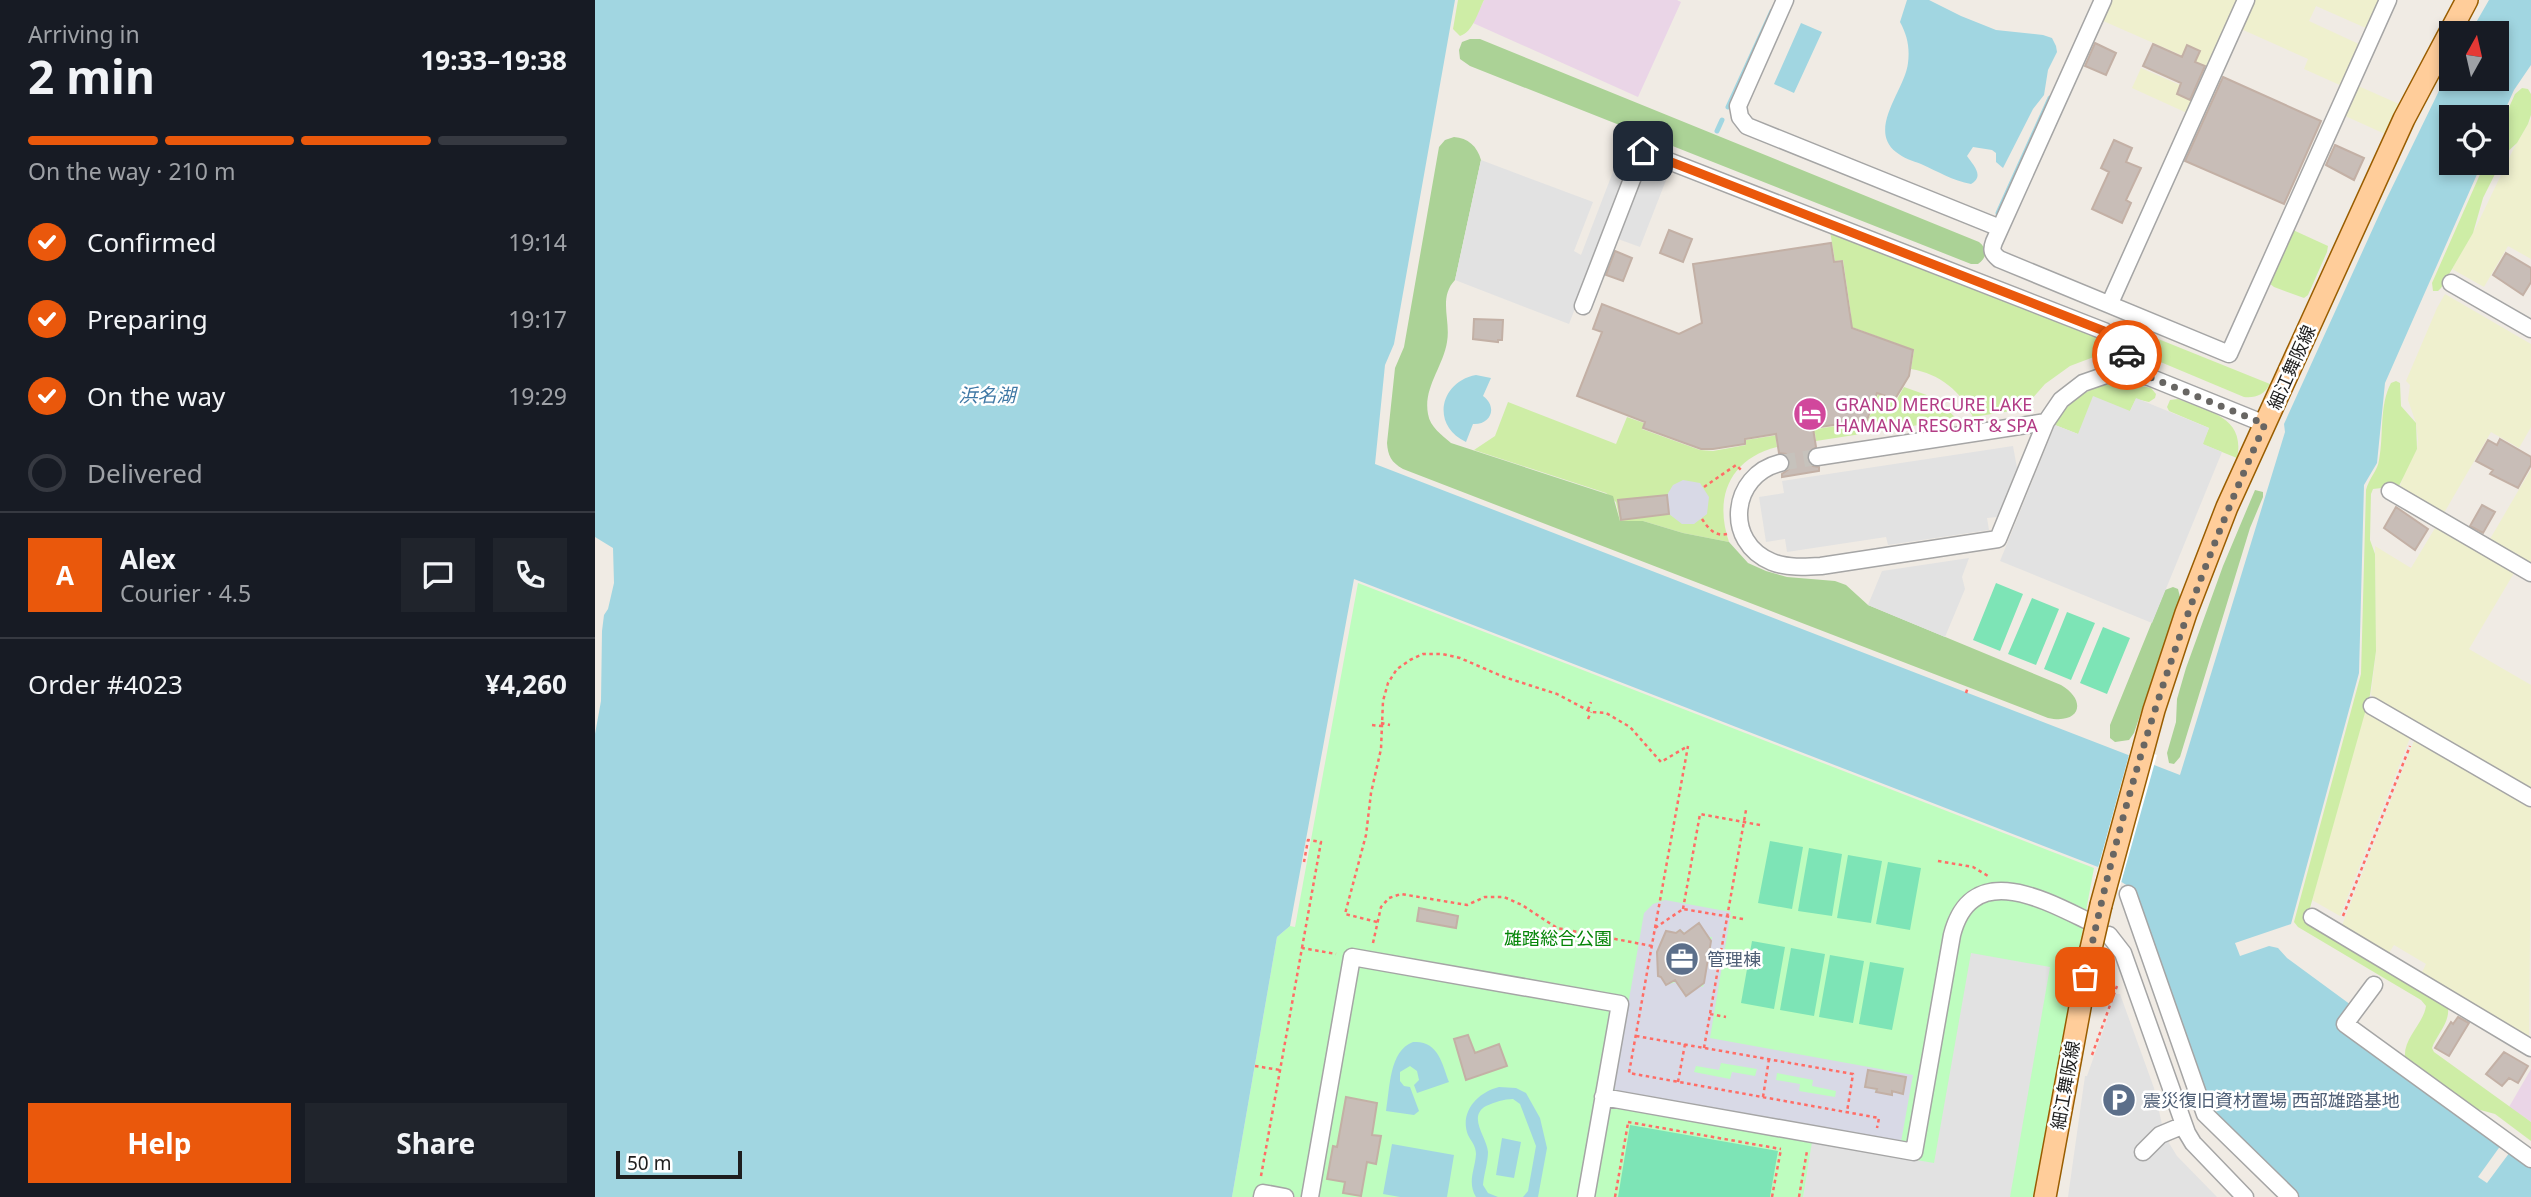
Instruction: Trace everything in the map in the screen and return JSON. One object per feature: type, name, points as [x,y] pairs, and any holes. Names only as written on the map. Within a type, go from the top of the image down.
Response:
[{"type":"main road","name":"細江舞阪線","points":[[2045,1197],[2090,953],[2093,913],[2105,884],[2143,749],[2186,613],[2227,507],[2404,119],[2467,0]]},
{"type":"street","points":[[1785,0],[1738,106],[1740,117],[1747,126],[2000,228]]},
{"type":"street","points":[[2103,0],[2000,228],[1992,248],[1994,254],[1999,259],[2229,354],[2388,0]]},
{"type":"street","points":[[2110,303],[2246,0]]},
{"type":"street","points":[[1583,306],[1643,151],[2104,331],[2117,339],[2136,374]]},
{"type":"street","points":[[2451,283],[2531,329]]},
{"type":"street","points":[[1780,463],[1760,470],[1745,489],[1739,512],[1744,536],[1750,546],[1770,561],[1793,566],[1821,566],[1998,539],[2046,422],[2061,400],[2083,383],[2109,374],[2149,377],[2265,424]]},
{"type":"street","points":[[1817,457],[2046,422]]},
{"type":"street","points":[[2390,491],[2531,573]]},
{"type":"street","points":[[2372,706],[2531,798]]},
{"type":"street","points":[[1603,1097],[1914,1152],[1955,923],[1970,903],[1997,890],[2021,892],[2093,913]]},
{"type":"street","points":[[2128,894],[2205,1114],[2290,1197]]},
{"type":"street","points":[[2312,917],[2531,1048]]},
{"type":"street","points":[[2109,935],[2123,953],[2184,1125],[2193,1143],[2245,1197]]},
{"type":"street","points":[[1310,1197],[1352,957],[1620,1004],[1586,1197]]},
{"type":"street","points":[[2374,985],[2345,1024],[2531,1159]]},
{"type":"street","points":[[2143,1152],[2160,1135],[2184,1125]]},
{"type":"street","points":[[1263,1195],[1285,1197]]},
{"type":"path","points":[[1704,487],[1736,465],[1744,472]]},
{"type":"path","points":[[1702,519],[1716,534],[1732,533]]},
{"type":"path","points":[[1377,922],[1345,914],[1366,835],[1371,793],[1381,749],[1383,701],[1388,683],[1397,669],[1423,654],[1460,658],[1504,677],[1557,694],[1590,711],[1606,713],[1630,727],[1661,762],[1688,746],[1629,1073],[1879,1118],[1874,1145]]},
{"type":"path","points":[[1966,693],[1968,687]]},
{"type":"path","points":[[1588,719],[1591,702]]},
{"type":"path","points":[[1372,725],[1390,724]]},
{"type":"path","points":[[2337,932],[2412,739]]},
{"type":"path","points":[[1704,1048],[1746,810]]},
{"type":"path","points":[[1683,909],[1700,814],[1760,825]]},
{"type":"path","points":[[1263,1195],[1259,1192],[1321,842],[1308,840],[1304,862]]},
{"type":"path","points":[[1938,861],[1982,871],[1989,876],[1997,890]]},
{"type":"path","points":[[1370,960],[1377,922],[1384,902],[1401,894],[1467,905],[1494,896],[1514,900],[1557,928],[1652,946]]},
{"type":"path","points":[[1655,928],[1683,909],[1744,919]]},
{"type":"path","points":[[1302,948],[1352,957]]},
{"type":"path","points":[[2090,1061],[2116,986],[2121,984]]},
{"type":"path","points":[[1710,1014],[1726,1017]]},
{"type":"path","points":[[1636,1036],[1853,1074],[1847,1112]]},
{"type":"path","points":[[1678,1082],[1685,1044]]},
{"type":"path","points":[[1763,1097],[1769,1059]]},
{"type":"path","points":[[1255,1066],[1280,1070]]},
{"type":"path","points":[[1615,1197],[1632,1102]]},
{"type":"path","points":[[1628,1122],[1781,1149]]},
{"type":"path","points":[[1772,1197],[1784,1129]]},
{"type":"path","points":[[1799,1197],[1810,1134]]},
{"type":"shaded area","points":[[1484,0],[1681,2],[1638,97],[1473,23]]},
{"type":"shaded area","points":[[1621,151],[1634,156],[1569,324],[1455,280],[1481,160],[1593,202],[1574,251],[1581,255]]},
{"type":"shaded area","points":[[1646,166],[1668,175],[1640,247],[1618,239]]},
{"type":"shaded area","points":[[2093,396],[2130,411],[2136,398],[2209,428],[2203,444],[2222,452],[2152,623],[2000,561],[2055,425],[2078,434]]},
{"type":"shaded area","points":[[2013,446],[2017,468],[1997,517],[1987,518],[1989,530],[1888,545],[1886,537],[1787,552],[1785,539],[1766,542],[1759,497],[1784,493],[1782,481]]},
{"type":"shaded area","points":[[1683,480],[1700,483],[1709,497],[1707,514],[1694,524],[1682,524],[1669,514],[1667,495],[1673,485]]},
{"type":"shaded area","points":[[1969,558],[1962,577],[1965,589],[1945,637],[1868,605],[1882,571]]},
{"type":"shaded area","points":[[1665,900],[1731,912],[1710,1038],[1913,1075],[1901,1142],[1615,1091],[1644,913],[1653,904]],"holes":[[[1699,923],[1708,937],[1712,937],[1703,987],[1700,986],[1686,996],[1676,982],[1666,985],[1663,980],[1665,978],[1658,976],[1658,951],[1662,938],[1680,930],[1685,933]],[[1721,1063],[1757,1069],[1755,1076],[1732,1072],[1730,1079],[1694,1072],[1696,1066],[1719,1070]],[[1869,1071],[1906,1077],[1903,1093],[1892,1091],[1891,1095],[1876,1092]],[[1777,1073],[1813,1080],[1812,1086],[1836,1091],[1835,1097],[1799,1091],[1800,1084],[1776,1080]]]},
{"type":"shaded area","points":[[1971,953],[2050,967],[2010,1197],[1803,1197],[1812,1142],[1934,1163]]},
{"type":"shaded area","name":"震災復旧資材置場 西部雄踏基地","points":[[2116,994],[2120,994],[2154,1088],[2163,1129],[2169,1143],[2177,1156],[2217,1197],[2068,1197],[2085,1076]]},
{"type":"shaded area","points":[[2531,1069],[2531,1122],[2509,1107]]},
{"type":"green space","points":[[1458,0],[1484,0],[1472,26],[1460,36],[1453,29]]},
{"type":"green space","points":[[2110,0],[2238,0],[2208,67],[2101,20]]},
{"type":"green space","points":[[2254,0],[2381,0],[2368,29],[2316,6],[2309,21],[2361,45],[2342,86],[2304,69],[2308,59],[2241,29]]},
{"type":"green space","points":[[1480,39],[1979,242],[1985,250],[1985,256],[1978,264],[1971,264],[1470,66],[1460,59],[1459,50],[1462,42]]},
{"type":"green space","points":[[2141,68],[2196,92],[2187,113],[2132,88]]},
{"type":"green space","points":[[2356,85],[2399,104],[2385,134],[2343,115]]},
{"type":"green space","points":[[2522,88],[2528,89],[2531,94],[2531,115],[2517,143],[2509,150],[2509,107],[2515,94]]},
{"type":"green space","points":[[2531,119],[2531,259],[2508,246],[2484,287],[2452,269],[2501,175],[2509,175],[2509,158]]},
{"type":"green space","points":[[1454,137],[1471,144],[1481,160],[1455,280],[1447,294],[1448,334],[1445,351],[1428,395],[1429,419],[1440,434],[1451,443],[1613,496],[1620,521],[1643,521],[1683,533],[1729,542],[1748,563],[1766,571],[1787,577],[1835,581],[1846,585],[1868,605],[2061,685],[2075,697],[2077,710],[2073,715],[2068,718],[2048,718],[1403,469],[1396,464],[1389,455],[1387,443],[1395,368],[1404,347],[1439,147],[1445,140]]},
{"type":"green space","points":[[2480,175],[2494,175],[2483,198],[2473,233],[2441,288],[2433,291],[2432,283]]},
{"type":"green space","points":[[2293,230],[2328,246],[2308,295],[2304,298],[2269,283]]},
{"type":"green space","points":[[1830,231],[2101,336],[2116,349],[2114,353],[2099,355],[2070,366],[2045,384],[2023,409],[1973,417],[1962,399],[1948,385],[1931,375],[1911,369],[1914,350],[1830,319],[1851,315],[1843,260],[1835,261]]},
{"type":"green space","points":[[2445,294],[2531,344],[2531,427],[2519,448],[2491,432],[2444,513],[2400,487],[2405,470],[2417,449],[2418,439],[2408,400],[2410,385],[2406,381]]},
{"type":"green space","points":[[2126,326],[2270,384],[2259,395],[2244,397],[2139,353]]},
{"type":"green space","points":[[2122,382],[2151,388],[2156,394],[2155,398],[2149,402],[2136,399],[2130,411],[2078,434],[2055,425],[2067,407],[2083,394],[2101,386]]},
{"type":"green space","points":[[2391,383],[2400,383],[2401,406],[2416,423],[2417,449],[2399,486],[2373,489],[2371,494],[2370,540],[2375,554],[2376,651],[2370,695],[2308,915],[2448,1007],[2445,1023],[2432,1048],[2434,1052],[2531,1122],[2531,1141],[2495,1114],[2473,1108],[2405,1058],[2407,1044],[2426,1006],[2421,1000],[2298,927],[2294,922],[2361,674],[2366,490],[2378,464],[2387,392]]},
{"type":"green space","points":[[1904,387],[1935,398],[1957,419],[1816,441],[1815,433],[1805,434],[1804,431],[1868,421],[1878,394],[1896,401]]},
{"type":"green space","points":[[2178,399],[2212,412],[2230,424],[2236,433],[2237,458],[2202,444],[2209,428],[2169,411],[2167,407],[2170,400]]},
{"type":"green space","points":[[1508,402],[1616,444],[1627,417],[1644,423],[1642,429],[1700,450],[1713,451],[1746,445],[1746,440],[1785,434],[1786,437],[1776,439],[1777,447],[1747,461],[1729,482],[1723,510],[1729,542],[1683,533],[1643,521],[1620,521],[1616,502],[1606,493],[1474,450],[1495,436]]},
{"type":"green space","points":[[2531,469],[2531,563],[2490,539]]},
{"type":"green space","points":[[2255,490],[2263,492],[2263,497],[2250,528],[2180,757],[2174,764],[2169,763],[2167,753],[2186,668],[2223,566]]},
{"type":"green space","points":[[2435,528],[2514,573],[2469,649],[2531,685],[2531,788],[2371,695],[2376,651],[2375,546],[2411,568]]},
{"type":"green space","name":"雄踏総合公園","points":[[1358,583],[2094,868],[2033,1197],[1232,1197],[1277,937],[1290,926],[1295,927]]},
{"type":"green space","points":[[1996,583],[2023,594],[2000,651],[1973,640]]},
{"type":"green space","points":[[2173,587],[2178,589],[2180,597],[2134,733],[2129,740],[2115,742],[2110,738],[2110,725],[2165,590]]},
{"type":"green space","points":[[2032,598],[2059,609],[2036,665],[2008,654]]},
{"type":"green space","points":[[2067,612],[2095,623],[2071,680],[2044,669]]},
{"type":"green space","points":[[2103,627],[2130,638],[2107,694],[2080,683]]},
{"type":"green space","points":[[2364,712],[2410,738],[2340,916],[2312,900]]},
{"type":"green space","points":[[2414,741],[2531,808],[2529,1041],[2420,976],[2426,964],[2394,945],[2387,956],[2341,928]]},
{"type":"green space","points":[[1770,841],[1803,847],[1792,909],[1758,903]]},
{"type":"green space","points":[[1809,848],[1842,854],[1832,916],[1798,911]]},
{"type":"green space","points":[[1848,855],[1882,861],[1871,923],[1837,918]]},
{"type":"green space","points":[[1888,862],[1921,868],[1910,930],[1876,924]]},
{"type":"green space","points":[[1752,941],[1785,947],[1774,1009],[1741,1003]]},
{"type":"green space","points":[[1791,948],[1825,954],[1814,1016],[1780,1010]]},
{"type":"green space","points":[[1830,955],[1864,961],[1853,1023],[1819,1017]]},
{"type":"green space","points":[[1870,962],[1904,968],[1892,1030],[1859,1024]]},
{"type":"green space","points":[[1630,1125],[1778,1151],[1770,1197],[1618,1197]]},
{"type":"water","name":"浜名湖","points":[[595,0],[1455,0],[1394,344],[1385,365],[1375,464],[2180,775],[2285,432],[2284,424],[2384,204],[2439,91],[2509,91],[2509,21],[2477,21],[2489,0],[2531,0],[2531,65],[2507,105],[2439,105],[2439,175],[2477,175],[2385,383],[2377,463],[2364,485],[2359,673],[2291,924],[2235,943],[2240,956],[2269,946],[2278,948],[2287,958],[2351,1005],[2337,1026],[2501,1145],[2478,1177],[2487,1183],[2510,1152],[2531,1167],[2531,1197],[2298,1197],[2210,1111],[2131,888],[2098,867],[1354,579],[1290,926],[1277,937],[1232,1197],[595,1197],[595,734],[601,701],[604,615],[614,583],[613,548],[595,537]]},
{"type":"water","points":[[1907,0],[1929,0],[1996,30],[2043,35],[2052,38],[2056,46],[2057,52],[2048,70],[2044,95],[2033,109],[2003,168],[1996,162],[1996,153],[1992,150],[1973,147],[1967,156],[1975,167],[1977,178],[1971,184],[1905,158],[1888,143],[1886,121],[1908,63],[1907,41],[1900,22]]},
{"type":"water","points":[[1801,23],[1822,32],[1794,93],[1774,84]]},
{"type":"water","points":[[1476,375],[1491,378],[1483,396],[1488,400],[1491,410],[1484,422],[1473,424],[1466,442],[1448,426],[1444,405],[1454,386]]},
{"type":"water","points":[[1413,1042],[1421,1042],[1434,1049],[1449,1082],[1417,1093],[1414,1085],[1419,1080],[1417,1071],[1410,1066],[1400,1072],[1400,1081],[1404,1086],[1410,1087],[1419,1111],[1414,1115],[1386,1111],[1395,1062],[1399,1053]]},
{"type":"water","points":[[1499,1087],[1516,1088],[1526,1093],[1540,1118],[1547,1148],[1538,1197],[1523,1197],[1528,1191],[1536,1146],[1520,1104],[1513,1099],[1486,1106],[1478,1116],[1479,1128],[1488,1152],[1483,1185],[1488,1193],[1498,1197],[1476,1197],[1473,1192],[1476,1151],[1468,1135],[1466,1118],[1478,1098]]},
{"type":"water","points":[[1502,1138],[1521,1142],[1514,1178],[1496,1175]]},
{"type":"water","points":[[1392,1144],[1454,1155],[1447,1197],[1400,1197],[1383,1194]]},
{"type":"pier","points":[[2132,744],[2157,755],[2119,890],[2095,879]]},
{"type":"building","points":[[2095,43],[2116,53],[2106,75],[2085,66]]},
{"type":"building","points":[[2153,44],[2182,57],[2187,45],[2200,51],[2195,62],[2205,66],[2190,100],[2177,94],[2181,83],[2143,66]]},
{"type":"building","points":[[2223,77],[2321,121],[2284,204],[2185,161]]},
{"type":"building","points":[[2114,140],[2132,148],[2126,162],[2141,168],[2126,200],[2131,203],[2122,223],[2092,209],[2109,172],[2101,168]]},
{"type":"building","points":[[2335,145],[2364,158],[2354,180],[2326,165]]},
{"type":"building","points":[[1669,230],[1692,239],[1683,262],[1660,253]]},
{"type":"building","points":[[1831,243],[1834,262],[1842,261],[1852,328],[1913,350],[1909,376],[1895,399],[1877,393],[1867,420],[1813,428],[1816,447],[1808,453],[1807,459],[1813,466],[1819,467],[1819,471],[1782,477],[1789,469],[1790,460],[1786,454],[1779,453],[1776,434],[1745,439],[1745,444],[1701,449],[1643,428],[1645,422],[1577,396],[1602,332],[1593,329],[1602,304],[1679,334],[1702,323],[1693,264]]},
{"type":"building","points":[[1615,251],[1632,258],[1623,281],[1606,275]]},
{"type":"building","points":[[2506,253],[2531,268],[2531,282],[2523,295],[2493,275]]},
{"type":"building","points":[[1474,319],[1503,320],[1502,340],[1498,342],[1473,339]]},
{"type":"building","points":[[2500,439],[2531,457],[2531,465],[2518,488],[2490,474],[2493,470],[2476,461],[2488,440],[2497,445]]},
{"type":"building","points":[[1667,495],[1669,514],[1621,520],[1618,500]]},
{"type":"building","points":[[2482,505],[2495,512],[2483,533],[2470,526]]},
{"type":"building","points":[[2396,507],[2428,529],[2415,550],[2384,528]]},
{"type":"building","points":[[1419,908],[1458,916],[1456,928],[1417,921]]},
{"type":"building","name":"管理棟","points":[[1699,923],[1711,941],[1704,983],[1686,996],[1675,980],[1666,985],[1658,976],[1657,952],[1666,931],[1676,933],[1680,930],[1684,934]]},
{"type":"building","points":[[2458,1017],[2469,1023],[2449,1056],[2435,1048],[2451,1022],[2453,1024]]},
{"type":"building","points":[[1468,1035],[1475,1053],[1499,1044],[1507,1066],[1466,1080],[1454,1039]]},
{"type":"building","points":[[2504,1052],[2528,1066],[2518,1083],[2509,1078],[2502,1086],[2486,1074]]},
{"type":"building","points":[[1868,1070],[1906,1077],[1903,1094],[1892,1091],[1892,1095],[1865,1087]]},
{"type":"building","points":[[1346,1097],[1377,1103],[1372,1135],[1381,1136],[1376,1164],[1367,1162],[1361,1196],[1343,1193],[1345,1182],[1327,1179],[1333,1146],[1337,1147]]},
{"type":"waterway","points":[[1728,107],[1772,11]]},
{"type":"waterway","points":[[1998,213],[2050,98]]},
{"type":"waterway","points":[[1717,131],[1722,120]]},
{"type":"tunnel","points":[[1780,463],[1817,457]]},
{"type":"way so far","points":[[2085,977],[2105,884],[2169,662],[2227,507],[2265,424],[2136,374],[2127,355]]},
{"type":"place","name":"GRAND MERCURE LAKE HAMANA RESORT & SPA","points":[[1810,414]]},
{"type":"place","name":"管理棟","points":[[1682,959]]},
{"type":"place","name":"震災復旧資材置場 西部雄踏基地","points":[[2119,1100]]},
{"type":"route","points":[[1643,151],[2104,331],[2117,339],[2127,355]]}]
